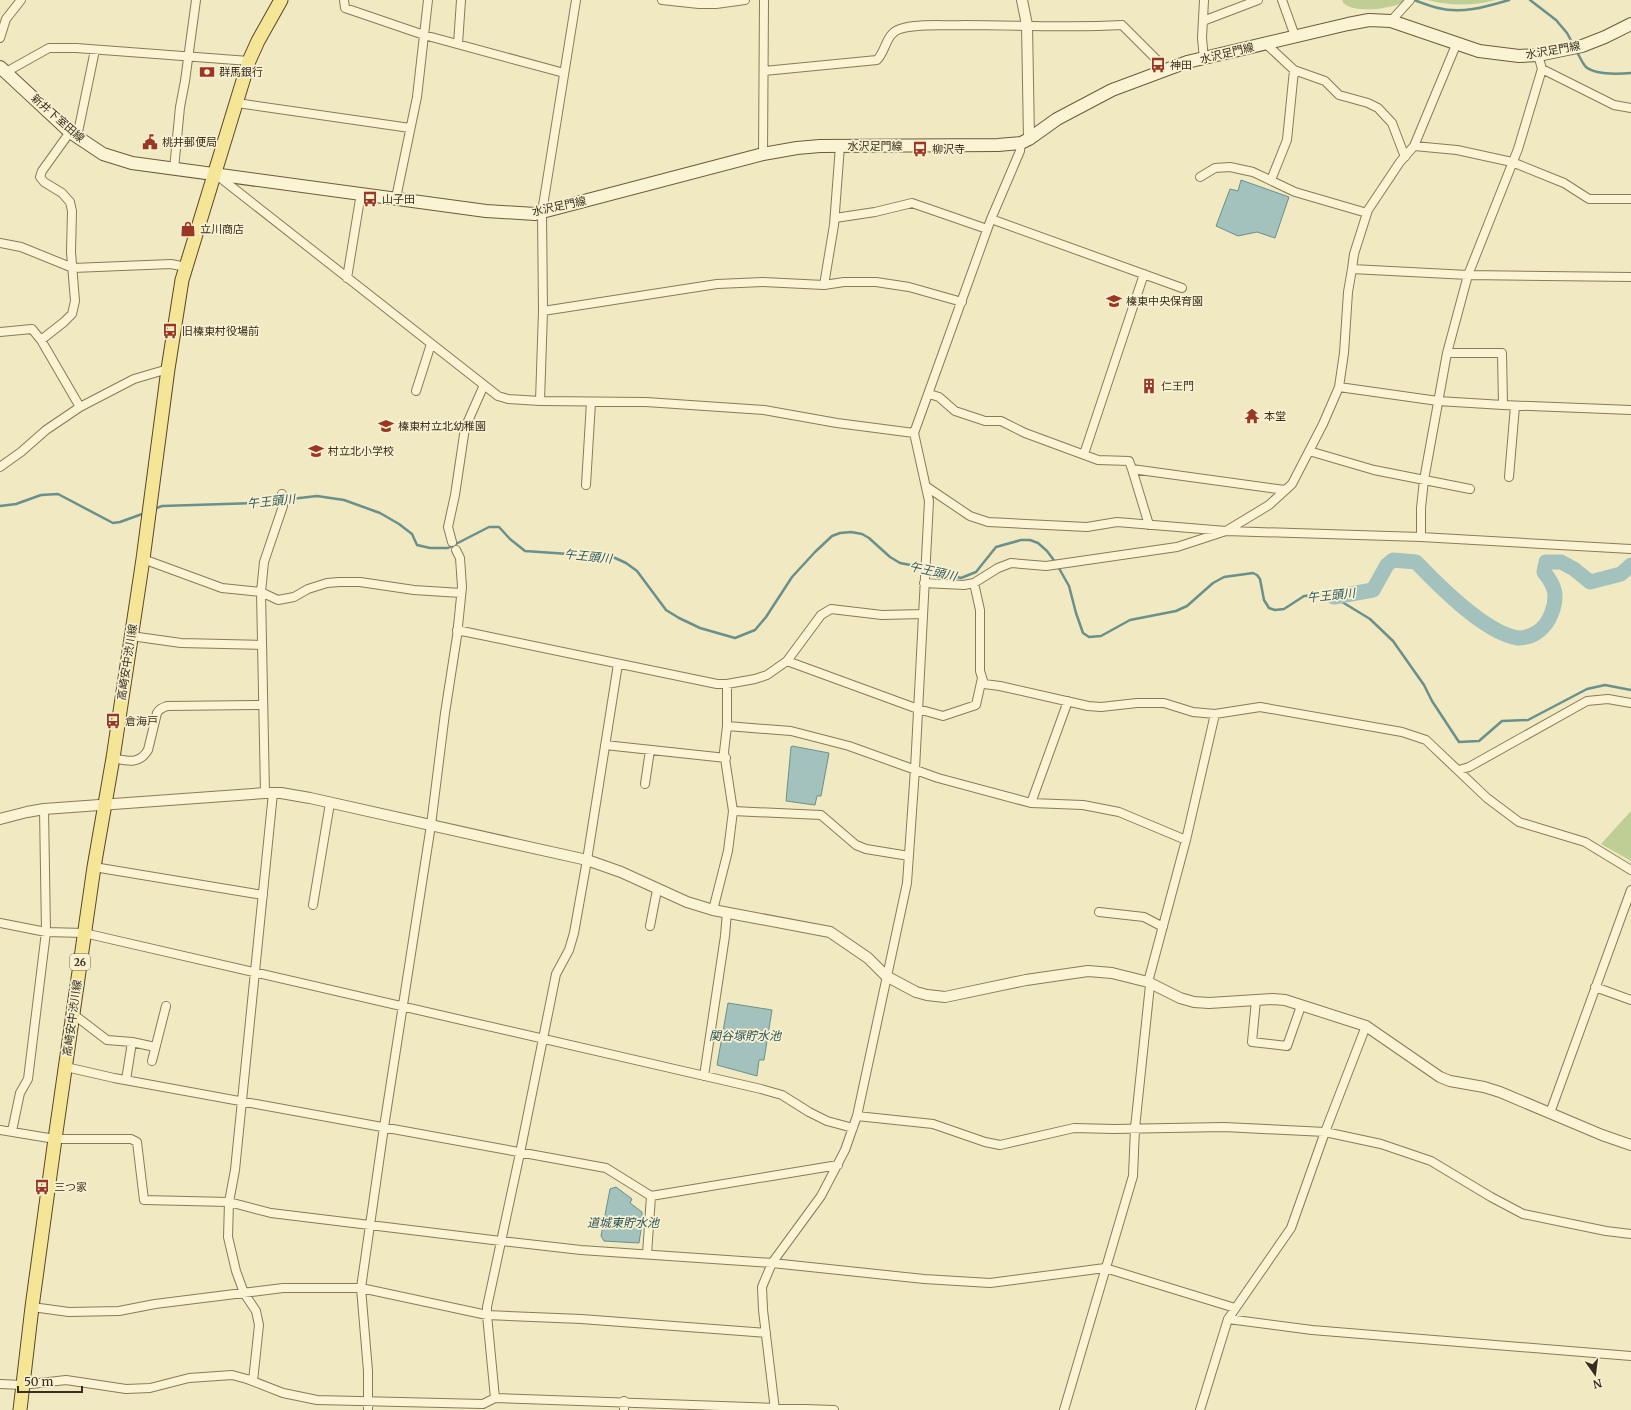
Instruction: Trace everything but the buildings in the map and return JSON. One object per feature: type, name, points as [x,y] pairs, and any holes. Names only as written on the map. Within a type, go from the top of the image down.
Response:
[{"type":"main road","name":"高崎安中渋川線","points":[[20,1410],[32,1307],[84,933],[113,758],[143,559],[168,369],[182,280],[250,61],[258,41],[281,0]]},
{"type":"main road","name":"水沢足門線","points":[[216,174],[486,211],[535,214],[763,154],[797,148],[840,146],[998,145],[1025,141],[1057,119],[1112,90],[1181,65],[1295,36],[1369,20],[1391,21],[1479,51],[1519,56],[1558,52],[1582,46],[1605,37],[1631,24]]},
{"type":"main road","name":"新井下室田線","points":[[3,69],[74,134],[103,154],[132,163],[216,174]]},
{"type":"street","points":[[0,38],[6,19],[21,0]]},
{"type":"street","points":[[174,169],[180,107],[189,56],[196,0]]},
{"type":"street","points":[[344,0],[345,8],[424,35],[564,73]]},
{"type":"street","points":[[396,198],[417,97],[428,0]]},
{"type":"street","points":[[458,44],[461,0]]},
{"type":"street","points":[[540,401],[543,311],[542,212],[576,0]]},
{"type":"street","points":[[662,0],[699,4],[716,4],[745,0]]},
{"type":"street","points":[[763,154],[764,0]]},
{"type":"street","points":[[775,1409],[762,1287],[772,1263],[822,1196],[845,1150],[857,1116],[907,883],[915,769],[924,580],[930,501],[914,433],[987,229],[1025,141],[1027,25],[1022,0]]},
{"type":"street","points":[[1204,0],[1202,38],[1204,59]]},
{"type":"street","points":[[1203,21],[1258,0]]},
{"type":"street","points":[[1282,0],[1295,36]]},
{"type":"street","points":[[1391,21],[1410,0]]},
{"type":"street","points":[[764,72],[877,60],[882,56],[889,37],[900,29],[923,26],[1027,25],[1074,28],[1122,26],[1160,63]]},
{"type":"street","points":[[1265,44],[1294,70],[1325,81],[1339,95],[1368,103],[1378,108],[1392,123],[1405,157]]},
{"type":"street","points":[[924,580],[964,585],[974,583],[998,568],[1012,562],[1051,565],[1062,564],[1177,546],[1226,531],[1269,505],[1292,484],[1334,402],[1339,387],[1344,353],[1348,292],[1354,254],[1367,213],[1414,146],[1456,44]]},
{"type":"street","points":[[3,69],[49,48],[250,61]]},
{"type":"street","points":[[41,340],[72,314],[75,301],[72,210],[70,202],[62,193],[44,182],[40,177],[42,171],[74,134],[95,50]]},
{"type":"street","points":[[1421,537],[1421,508],[1424,480],[1447,353],[1468,275],[1512,162],[1542,69],[1538,55]]},
{"type":"street","points":[[1542,69],[1614,105],[1631,108]]},
{"type":"street","points":[[1271,180],[1287,140],[1294,70]]},
{"type":"street","points":[[236,103],[410,128]]},
{"type":"street","points":[[824,285],[835,218],[840,146]]},
{"type":"street","points":[[1414,146],[1457,150],[1512,162],[1564,183],[1589,199],[1631,199]]},
{"type":"street","points":[[1200,177],[1215,168],[1230,167],[1253,172],[1295,192],[1367,213]]},
{"type":"street","points":[[216,174],[498,396],[508,399],[540,401],[646,402],[764,410],[837,423],[914,433]]},
{"type":"street","points":[[347,278],[361,193]]},
{"type":"street","points":[[835,218],[875,212],[912,203],[987,229]]},
{"type":"street","points":[[991,219],[1182,288]]},
{"type":"street","points":[[0,242],[21,247],[73,268],[171,264],[186,267]]},
{"type":"street","points":[[1352,269],[1468,275],[1631,276]]},
{"type":"street","points":[[1084,454],[1144,274]]},
{"type":"street","points":[[543,311],[717,284],[763,282],[824,285],[844,282],[876,282],[909,286],[962,302]]},
{"type":"street","points":[[0,332],[32,329],[41,340],[80,407]]},
{"type":"street","points":[[416,391],[431,344]]},
{"type":"street","points":[[1447,353],[1502,353],[1503,405]]},
{"type":"street","points":[[0,467],[21,452],[46,430],[80,407],[134,379],[168,369]]},
{"type":"street","points":[[368,1410],[368,1371],[361,1288],[384,1127],[431,825],[457,630],[461,593],[460,558],[454,546],[448,527],[455,495],[465,428],[484,385]]},
{"type":"street","points":[[1339,387],[1438,401],[1515,406],[1631,410]]},
{"type":"street","points":[[929,394],[939,398],[955,411],[985,421],[1001,421],[1026,433],[1098,460],[1129,461],[1149,525]]},
{"type":"street","points":[[586,485],[591,402]]},
{"type":"street","points":[[1509,477],[1515,406]]},
{"type":"street","points":[[1309,451],[1374,470],[1470,489]]},
{"type":"street","points":[[1132,469],[1285,490]]},
{"type":"street","points":[[927,487],[970,516],[988,522],[1087,527],[1117,522],[1226,531],[1421,537],[1631,549]]},
{"type":"street","points":[[253,1381],[259,1325],[256,1311],[244,1293],[236,1271],[228,1237],[229,1202],[235,1170],[263,895],[269,793],[263,704],[261,592],[264,562],[283,506],[282,494]]},
{"type":"street","points":[[143,559],[222,588],[261,592],[278,600],[294,597],[308,589],[327,583],[339,582],[360,582],[414,590],[461,593]]},
{"type":"street","points":[[974,583],[980,610],[980,671],[984,684],[1000,686],[1102,708],[1137,703],[1164,703],[1193,712],[1215,714],[1260,707],[1402,732],[1426,740],[1487,798],[1518,822],[1586,842],[1631,870]]},
{"type":"street","points":[[457,630],[717,684],[727,684],[755,679],[767,675],[779,665],[787,661],[821,614],[825,611],[831,609],[882,615],[923,614]]},
{"type":"street","points":[[131,636],[181,643],[262,645]]},
{"type":"street","points":[[787,661],[918,709],[944,716],[976,705],[982,678]]},
{"type":"street","points":[[495,1398],[487,1315],[556,974],[569,950],[574,933],[618,664]]},
{"type":"street","points":[[714,910],[728,851],[733,811],[724,752],[727,726],[727,684]]},
{"type":"street","points":[[1459,770],[1469,768],[1587,701],[1608,699],[1631,703]]},
{"type":"street","points":[[1031,802],[1068,701]]},
{"type":"street","points":[[113,758],[136,761],[145,755],[148,750],[157,713],[166,706],[263,704]]},
{"type":"street","points":[[1064,1410],[1105,1268],[1117,1235],[1133,1176],[1135,1128],[1149,983],[1186,840],[1215,714]]},
{"type":"street","points":[[727,726],[791,731],[849,746],[938,778],[1031,802],[1083,805],[1119,812],[1186,840]]},
{"type":"street","points":[[605,745],[726,758]]},
{"type":"street","points":[[645,784],[650,750]]},
{"type":"street","points":[[0,819],[44,809],[281,792],[587,860],[621,872],[657,890],[687,902],[714,910],[830,932],[868,958],[886,976],[916,992],[927,995],[945,997],[1026,980],[1088,971],[1112,973],[1149,983],[1180,998],[1194,1002],[1209,1003],[1273,999],[1285,1000],[1366,1026],[1440,1077],[1450,1081],[1490,1089],[1602,1135],[1631,1145]]},
{"type":"street","points":[[313,905],[330,803]]},
{"type":"street","points":[[12,1131],[20,1093],[28,1079],[46,932],[44,809]]},
{"type":"street","points":[[733,811],[821,815],[856,845],[866,849],[909,856]]},
{"type":"street","points":[[94,867],[263,895]]},
{"type":"street","points":[[650,926],[657,890]]},
{"type":"street","points":[[1550,1113],[1631,890]]},
{"type":"street","points":[[704,1076],[725,936],[726,912]]},
{"type":"street","points":[[1099,912],[1144,917],[1163,928]]},
{"type":"street","points":[[0,923],[46,932],[84,933],[704,1076],[782,1095],[809,1112],[828,1121],[852,1128]]},
{"type":"street","points":[[1595,987],[1631,1000]]},
{"type":"street","points":[[1256,1000],[1252,1042],[1287,1046],[1301,1006]]},
{"type":"street","points":[[152,1061],[166,1006]]},
{"type":"street","points":[[73,1014],[106,1040],[132,1042],[155,1047]]},
{"type":"street","points":[[1200,1410],[1228,1319],[1291,1228],[1325,1132],[1366,1026]]},
{"type":"street","points":[[126,1080],[132,1042]]},
{"type":"street","points":[[66,1067],[126,1080],[606,1168],[651,1196],[838,1165]]},
{"type":"street","points":[[857,1116],[933,1124],[984,1142],[1000,1145],[1074,1128],[1114,1130],[1135,1128],[1224,1127],[1325,1132],[1380,1144],[1431,1161],[1491,1197],[1523,1214],[1606,1231],[1631,1234]]},
{"type":"street","points":[[0,1130],[55,1139],[131,1139],[137,1142],[144,1200],[229,1202],[271,1213],[581,1250],[772,1263],[924,1279],[990,1283],[1105,1268],[1235,1308]]},
{"type":"street","points":[[647,1254],[651,1196]]},
{"type":"street","points":[[32,1307],[69,1312],[119,1311],[170,1302],[283,1288],[361,1288],[487,1315],[581,1318],[766,1333]]},
{"type":"street","points":[[1228,1319],[1312,1330],[1631,1356]]},
{"type":"street","points":[[0,1384],[22,1385],[66,1380],[126,1389],[150,1388],[189,1378],[232,1375],[253,1381],[283,1393],[317,1400],[483,1404],[495,1398],[624,1406],[834,1410]]},
{"type":"green space","points":[[1342,0],[1406,0],[1386,8],[1359,9],[1345,5]]},
{"type":"green space","points":[[1427,0],[1496,0],[1462,4]]},
{"type":"green space","points":[[1631,811],[1631,861],[1601,844]]},
{"type":"water","points":[[1241,180],[1289,197],[1275,238],[1257,232],[1238,236],[1216,226],[1230,189],[1238,191]]},
{"type":"water","points":[[792,746],[829,753],[821,796],[817,796],[815,805],[786,801]]},
{"type":"water","name":"関谷塚貯水池","points":[[728,1003],[772,1010],[764,1060],[759,1060],[757,1076],[717,1065]]},
{"type":"water","name":"道城東貯水池","points":[[616,1187],[632,1199],[630,1203],[642,1212],[639,1243],[604,1241],[601,1236],[610,1189]]},
{"type":"waterway","points":[[1414,0],[1447,10],[1474,9],[1509,0]]},
{"type":"waterway","points":[[1530,0],[1556,20],[1567,33],[1573,44]]},
{"type":"waterway","points":[[1576,50],[1586,67],[1590,70],[1620,74],[1631,73]]},
{"type":"waterway","name":"午王頭川","points":[[0,506],[16,504],[41,495],[58,494],[113,523],[145,513]]},
{"type":"waterway","name":"午王頭川","points":[[154,509],[162,506],[256,503],[317,496],[344,500],[380,513],[399,524],[412,534],[417,545],[430,548],[448,548],[489,527],[499,527],[510,539],[525,551],[613,557],[626,563],[637,571],[666,610],[700,628],[735,638],[755,630],[766,617],[792,577],[832,536],[840,533],[851,532],[862,534],[869,538],[890,557],[900,563],[961,578],[976,572],[996,547],[1021,540],[1030,540],[1038,543],[1047,551],[1056,563],[1069,586],[1083,633],[1089,637],[1101,636],[1130,620],[1176,611],[1187,606],[1213,583],[1224,577],[1253,573],[1257,575],[1260,579],[1264,600],[1269,608],[1275,610],[1284,609],[1304,596],[1317,595],[1334,597],[1370,619],[1393,641],[1424,685],[1432,701],[1459,742],[1479,741],[1502,721],[1528,720],[1587,689],[1605,685],[1631,690]]},
{"type":"waterway","name":"午王頭川","points":[[1334,597],[1373,590],[1387,565],[1393,560],[1416,562],[1463,607],[1477,618],[1505,634],[1520,638],[1530,636],[1539,631],[1546,624],[1552,612],[1555,596],[1553,586],[1544,572],[1546,562],[1561,562],[1574,569],[1590,582],[1621,574],[1631,565]]},
{"type":"place","name":"神田","points":[[1158,65]]},
{"type":"place","name":"群馬銀行","points":[[207,72]]},
{"type":"place","name":"桃井郵便局","points":[[150,142]]},
{"type":"place","name":"柳沢寺","points":[[920,149]]},
{"type":"place","name":"山子田","points":[[370,199]]},
{"type":"place","name":"立川商店","points":[[188,229]]},
{"type":"place","name":"榛東中央保育園","points":[[1114,301]]},
{"type":"place","name":"旧榛東村役場前","points":[[170,331]]},
{"type":"place","name":"仁王門","points":[[1149,386]]},
{"type":"place","name":"本堂","points":[[1252,416]]},
{"type":"place","name":"榛東村立北幼稚園","points":[[386,426]]},
{"type":"place","name":"村立北小学校","points":[[316,451]]},
{"type":"place","name":"倉海戸","points":[[113,721]]},
{"type":"place","name":"三つ家","points":[[42,1187]]}]
